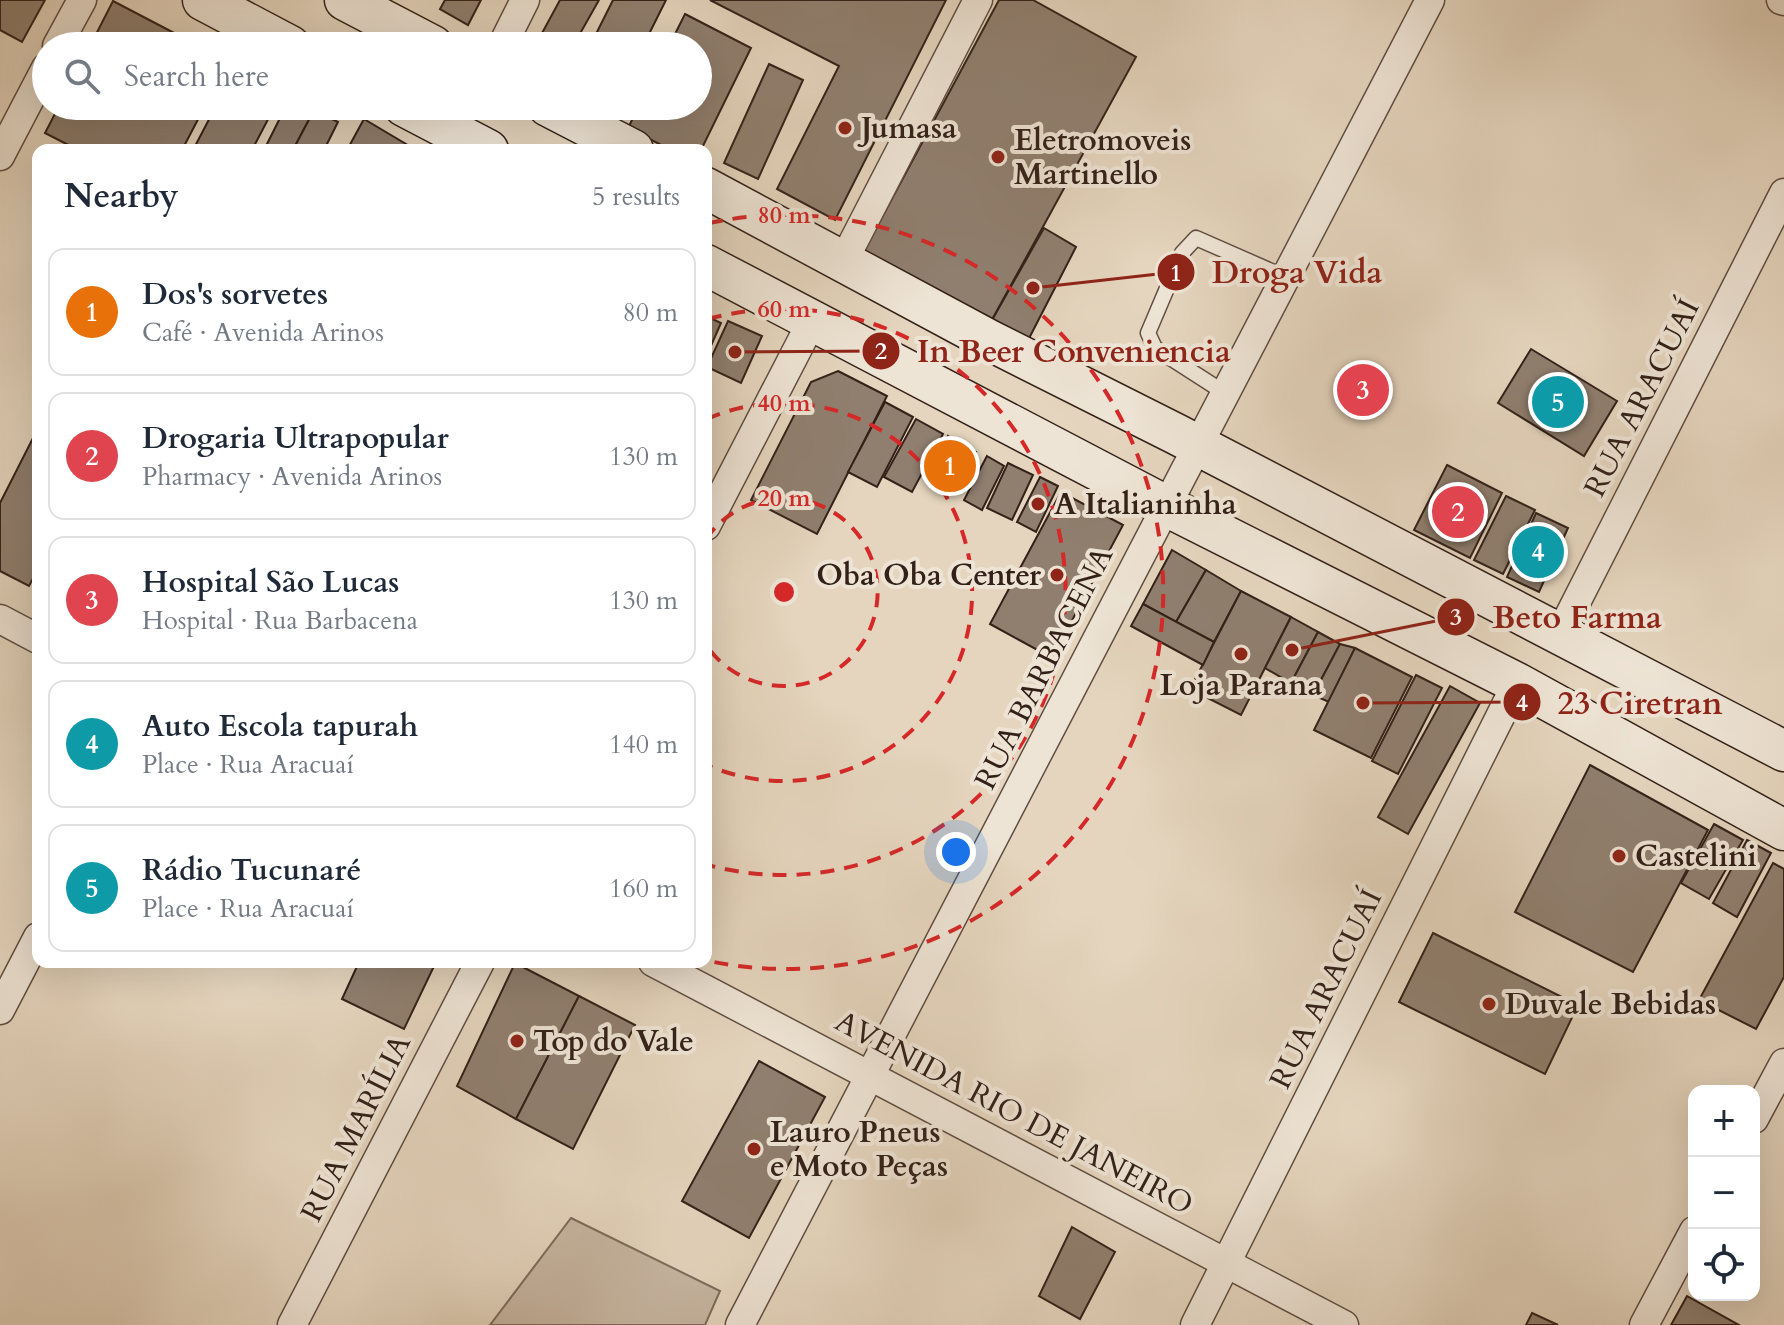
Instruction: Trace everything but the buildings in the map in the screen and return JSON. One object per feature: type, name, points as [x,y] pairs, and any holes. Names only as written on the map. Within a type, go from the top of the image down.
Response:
[{"type":"main road","points":[[203,0],[264,32]]},
{"type":"main road","points":[[345,0],[406,32]]},
{"type":"main road","points":[[426,120],[464,144]]},
{"type":"main road","points":[[575,120],[621,144]]},
{"type":"main road","points":[[712,191],[989,340],[1198,445],[1784,751]]},
{"type":"main road","points":[[712,268],[1166,506],[1517,683],[1784,830]]},
{"type":"street","points":[[65,32],[82,0]]},
{"type":"street","points":[[509,32],[525,0]]},
{"type":"street","points":[[844,260],[978,0]]},
{"type":"street","name":"RUA BARBACENA","points":[[740,1325],[1430,0]]},
{"type":"street","points":[[0,156],[32,95]]},
{"type":"street","name":"RUA ARACUAÍ","points":[[1560,634],[1784,193]]},
{"type":"street","points":[[712,514],[812,321]]},
{"type":"street","points":[[0,619],[32,636]]},
{"type":"street","name":"RUA ARACUAÍ","points":[[1195,1325],[1517,683]]},
{"type":"street","points":[[0,1010],[32,949]]},
{"type":"street","name":"RUA MARÍLIA","points":[[292,1325],[477,968]]},
{"type":"street","name":"AVENIDA RIO DE JANEIRO","points":[[664,968],[1344,1325]]},
{"type":"street","points":[[1760,1108],[1784,1063]]},
{"type":"street","points":[[1644,1325],[1688,1242]]},
{"type":"lane","points":[[1225,393],[1155,348],[1148,333],[1182,253],[1196,238],[1285,277]]},
{"type":"shaded area","points":[[571,1218],[720,1291],[705,1325],[490,1325]]},
{"type":"place","name":"Jumasa","points":[[845,128]]},
{"type":"place","name":"Eletromoveis Martinello","points":[[998,157]]},
{"type":"place","name":"Droga Vida","points":[[1033,288]]},
{"type":"place","name":"In Beer Conveniencia","points":[[735,352]]},
{"type":"place","name":"Hospital São Lucas","points":[[1363,390]]},
{"type":"place","name":"Rádio Tucunaré","points":[[1558,402]]},
{"type":"place","name":"Dos's sorvetes","points":[[950,466]]},
{"type":"place","name":"A Italianinha","points":[[1038,504]]},
{"type":"place","name":"Drogaria Ultrapopular","points":[[1458,512]]},
{"type":"place","name":"Auto Escola tapurah","points":[[1538,552]]},
{"type":"place","name":"Oba Oba Center","points":[[1057,575]]},
{"type":"place","name":"Beto Farma","points":[[1292,650]]},
{"type":"place","name":"Loja Parana","points":[[1241,654]]},
{"type":"place","name":"23 Ciretran","points":[[1363,703]]},
{"type":"place","name":"Castelini","points":[[1619,856]]},
{"type":"place","name":"Duvale Bebidas","points":[[1489,1004]]},
{"type":"place","name":"Top do Vale","points":[[517,1041]]},
{"type":"place","name":"Lauro Pneus e Moto Peças","points":[[754,1149]]}]
